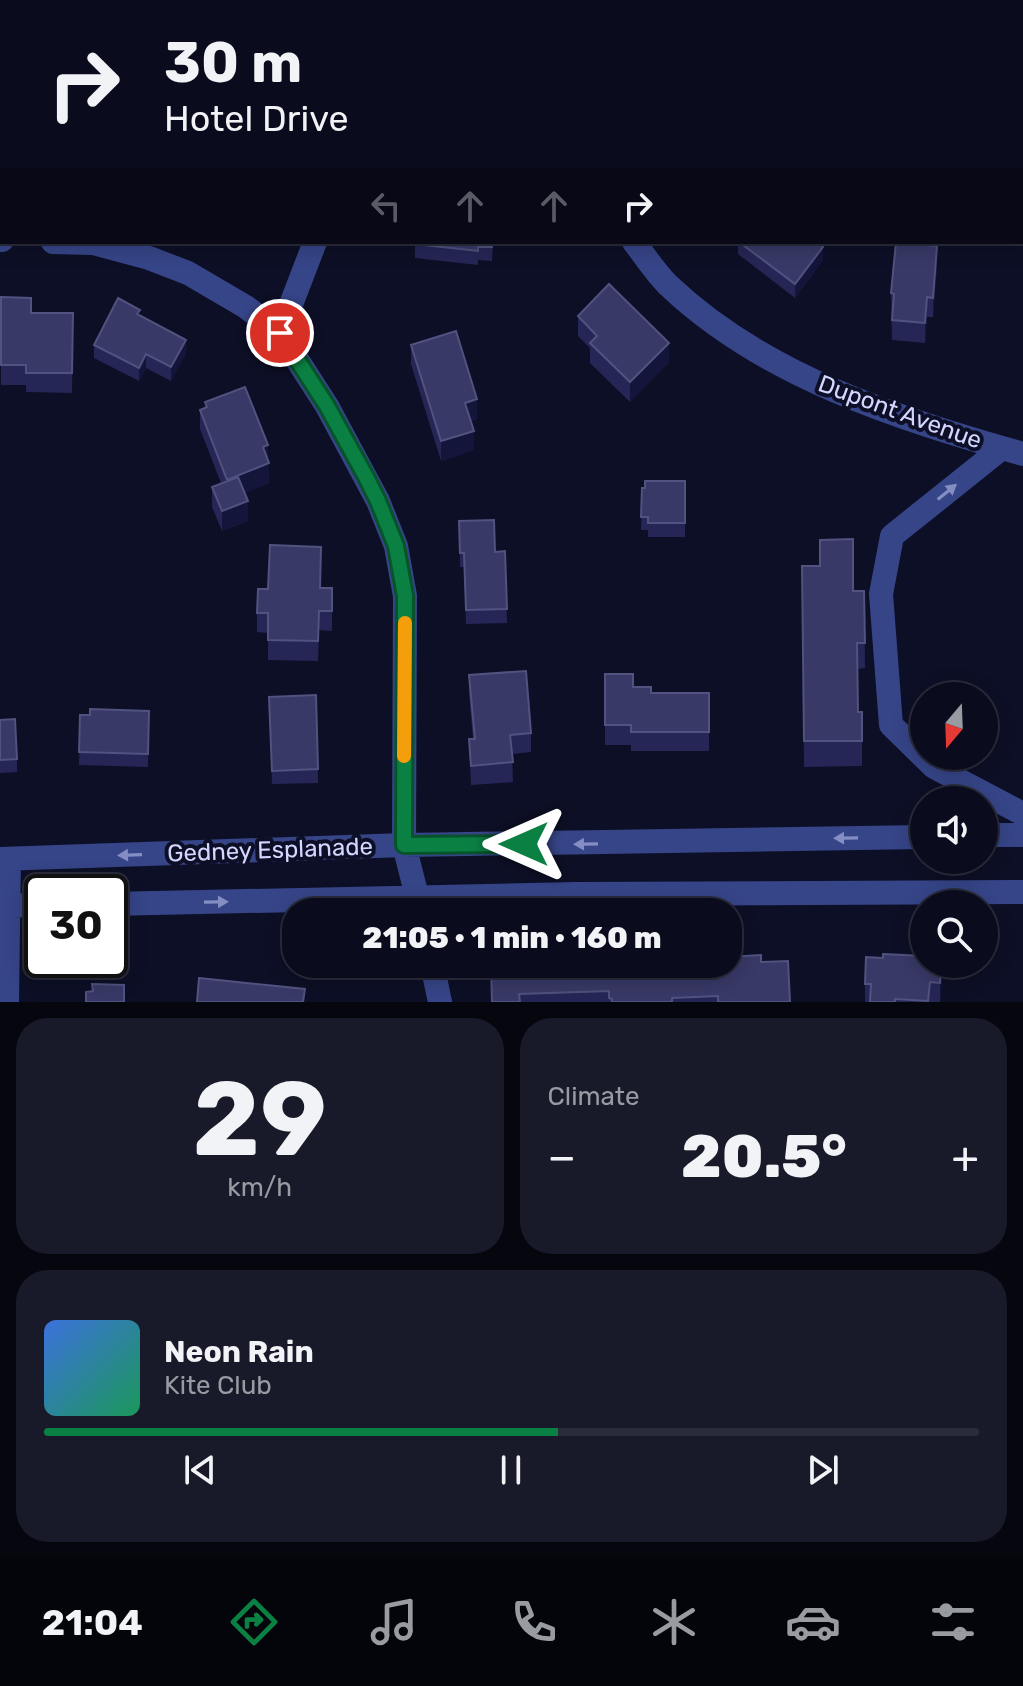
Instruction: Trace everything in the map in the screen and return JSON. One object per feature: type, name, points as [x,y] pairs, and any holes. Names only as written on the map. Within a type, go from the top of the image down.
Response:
[{"type":"street","points":[[97,244],[149,258],[188,273],[246,307],[280,333],[327,406],[378,501],[396,546],[405,596],[404,845],[417,898]]},
{"type":"street","points":[[280,333],[314,244]]},
{"type":"street","name":"Dupont Avenue","points":[[636,244],[667,284],[730,335],[813,382],[894,414],[1013,451]]},
{"type":"street","points":[[1013,451],[892,536],[881,594],[891,725],[934,767],[1023,814]]},
{"type":"street","points":[[998,835],[1023,835]]},
{"type":"street","name":"Gedney Esplanade","points":[[4,859],[404,845],[910,837]]},
{"type":"street","points":[[4,859],[7,1002]]},
{"type":"street","name":"Gedney Esplanade","points":[[721,898],[1023,892]]},
{"type":"street","name":"Gedney Esplanade","points":[[128,904],[282,904]]},
{"type":"street","points":[[4,906],[24,905]]},
{"type":"street","points":[[435,978],[440,1002]]},
{"type":"building","points":[[415,244],[492,244],[492,247],[478,247],[478,251]]},
{"type":"building","points":[[742,244],[819,244],[823,247],[795,284]]},
{"type":"building","points":[[896,244],[937,246],[933,298],[927,297],[925,323],[892,320],[894,294],[891,293]]},
{"type":"building","points":[[609,284],[669,343],[630,382],[590,343],[597,336],[578,316]]},
{"type":"building","points":[[1,297],[31,298],[31,313],[73,313],[72,373],[26,373],[26,365],[1,365]]},
{"type":"building","points":[[118,298],[140,310],[137,314],[186,340],[171,367],[146,354],[139,368],[94,345]]},
{"type":"building","points":[[456,331],[477,399],[465,403],[474,431],[441,441],[411,345]]},
{"type":"building","points":[[245,387],[268,445],[263,447],[269,463],[227,480],[200,410],[207,407],[205,402]]},
{"type":"building","points":[[238,477],[248,501],[222,511],[212,487]]},
{"type":"building","points":[[645,481],[685,481],[685,523],[648,523],[648,517],[641,517]]},
{"type":"building","points":[[494,520],[495,552],[505,551],[507,609],[466,610],[464,553],[460,553],[459,521]]},
{"type":"building","points":[[853,539],[853,591],[864,591],[865,643],[857,643],[858,712],[862,712],[862,741],[804,741],[802,566],[820,566],[820,540]]},
{"type":"building","points":[[270,545],[321,547],[320,588],[332,588],[332,611],[319,611],[318,641],[268,640],[268,613],[257,613],[258,589],[268,589]]},
{"type":"building","points":[[526,671],[531,733],[510,735],[513,762],[471,766],[469,739],[475,739],[469,675]]},
{"type":"building","points":[[605,674],[633,674],[633,687],[651,687],[651,693],[709,693],[709,732],[631,732],[631,725],[605,725]]},
{"type":"building","points":[[316,695],[318,769],[272,771],[269,697]]},
{"type":"building","points":[[90,709],[149,711],[148,754],[79,752],[80,715],[90,715]]},
{"type":"building","points":[[15,719],[17,759],[0,760],[0,720]]},
{"type":"building","points":[[883,954],[910,955],[910,978],[940,978],[940,983],[930,982],[928,1001],[895,999],[895,1002],[870,1002],[871,984],[865,984],[866,957],[883,958]]},
{"type":"building","points":[[761,955],[761,962],[788,961],[790,1002],[718,1002],[718,996],[672,998],[672,1002],[612,1002],[609,991],[519,994],[520,1002],[492,1002],[491,978],[742,978],[742,956]]},
{"type":"building","points":[[199,978],[305,989],[303,1002],[197,1002]]},
{"type":"building","points":[[92,984],[124,985],[124,1002],[86,1002],[86,992],[93,991]]},
{"type":"slow traffic","points":[[404,756],[405,623]]},
{"type":"route","points":[[280,333],[327,406],[366,477],[396,546],[405,596],[404,845],[524,844]]}]
